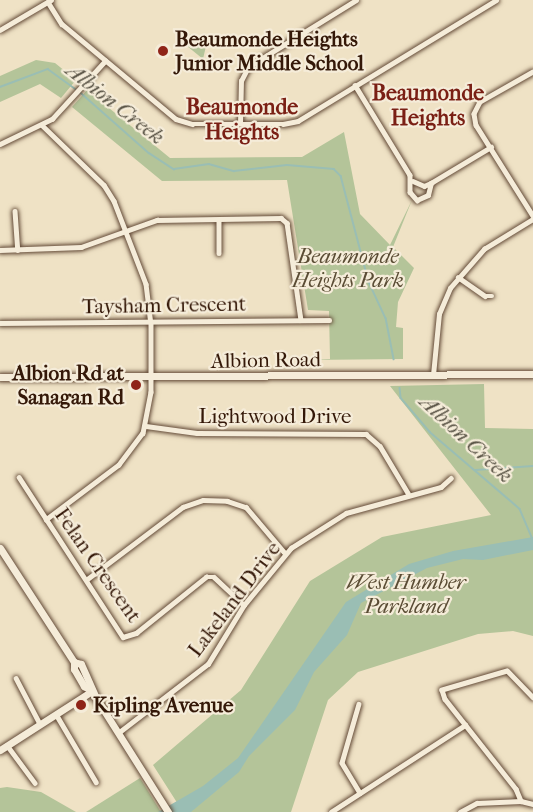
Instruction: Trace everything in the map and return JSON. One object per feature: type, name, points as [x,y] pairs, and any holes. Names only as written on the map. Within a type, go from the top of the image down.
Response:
[{"type":"main road","name":"Albion Road","points":[[0,377],[151,378],[533,374]]},
{"type":"main road","points":[[0,548],[74,662],[74,669],[84,686],[92,691],[168,812]]},
{"type":"main road","points":[[0,750],[92,691]]},
{"type":"street","points":[[240,124],[241,81],[248,67],[356,0]]},
{"type":"street","points":[[0,30],[49,1],[62,24],[176,119],[188,124],[298,121],[496,0]]},
{"type":"street","points":[[0,144],[42,125],[82,88],[105,61]]},
{"type":"street","points":[[433,375],[439,314],[458,277],[484,249],[533,217],[475,120],[476,107],[533,72]]},
{"type":"street","points":[[355,85],[412,181],[424,186],[431,183],[490,147]]},
{"type":"street","points":[[42,125],[104,185],[146,284],[151,322],[151,378],[146,426],[119,465],[46,520]]},
{"type":"street","points":[[412,181],[410,192],[417,200],[428,195],[431,183]]},
{"type":"street","points":[[15,211],[18,250]]},
{"type":"street","points":[[0,250],[81,247],[157,220],[283,219],[287,224],[302,320]]},
{"type":"street","points":[[219,220],[219,254]]},
{"type":"street","points":[[458,277],[485,296],[492,296]]},
{"type":"street","name":"Taysham Crescent","points":[[0,323],[328,320]]},
{"type":"street","name":"Lightwood Drive","points":[[146,426],[197,433],[366,434],[380,446],[408,493]]},
{"type":"street","name":"Felan Crescent","points":[[19,477],[127,638],[206,577],[214,577],[244,605]]},
{"type":"street","name":"Lakeland Drive","points":[[118,733],[208,664],[244,605],[285,553],[346,513],[408,493],[441,487],[452,478]]},
{"type":"street","points":[[86,580],[183,507],[203,500],[227,501],[246,507],[285,553]]},
{"type":"street","points":[[521,801],[516,789],[465,725],[442,690],[507,671],[533,698]]},
{"type":"street","points":[[16,678],[40,724]]},
{"type":"street","points":[[359,704],[342,763],[360,794]]},
{"type":"street","points":[[56,714],[96,782]]},
{"type":"street","points":[[331,812],[465,725]]},
{"type":"street","points":[[7,745],[36,783]]},
{"type":"street","points":[[460,812],[477,803],[521,801],[533,804]]},
{"type":"green space","points":[[190,34],[206,46],[203,59],[182,42]]},
{"type":"green space","points":[[36,60],[55,63],[76,80],[61,98],[40,84],[0,102],[0,76]]},
{"type":"green space","name":"Beaumonde Heights Park","points":[[87,90],[170,158],[302,157],[344,132],[360,214],[390,245],[412,200],[393,247],[414,268],[398,302],[396,327],[403,328],[403,359],[309,360],[330,359],[329,311],[308,310],[287,180],[162,181],[72,107]]},
{"type":"green space","name":"West Humber Parkland","points":[[484,384],[485,428],[533,429],[533,636],[513,631],[478,634],[358,672],[328,700],[291,812],[183,812],[153,765],[241,690],[310,581],[382,537],[491,515],[390,386]]},
{"type":"green space","points":[[140,778],[161,812],[86,812]]},
{"type":"green space","points":[[0,788],[41,792],[76,812],[0,812]]},
{"type":"water","points":[[533,537],[533,550],[483,560],[463,559],[427,568],[361,603],[347,635],[314,672],[295,710],[249,756],[239,772],[191,812],[158,812],[203,786],[238,758],[346,602],[409,564],[453,551]]},
{"type":"waterway","name":"Albion Creek","points":[[0,87],[48,69],[76,89]]},
{"type":"waterway","name":"Albion Creek","points":[[80,92],[149,153],[174,169],[209,164],[234,171],[287,165],[334,169],[341,176],[369,282],[386,318],[394,359]]},
{"type":"waterway","name":"Albion Creek","points":[[400,388],[401,398],[430,432],[520,509],[533,539]]},
{"type":"waterway","points":[[476,470],[533,466]]},
{"type":"place","name":"Beaumonde Heights Junior Middle School","points":[[163,51]]},
{"type":"place","name":"Albion Rd at Sanagan Rd","points":[[136,385]]},
{"type":"place","name":"Kipling Avenue","points":[[81,705]]},
{"type":"district","name":"Beaumonde Heights","points":[[428,106]]},
{"type":"district","name":"Beaumonde Heights","points":[[242,120]]}]
